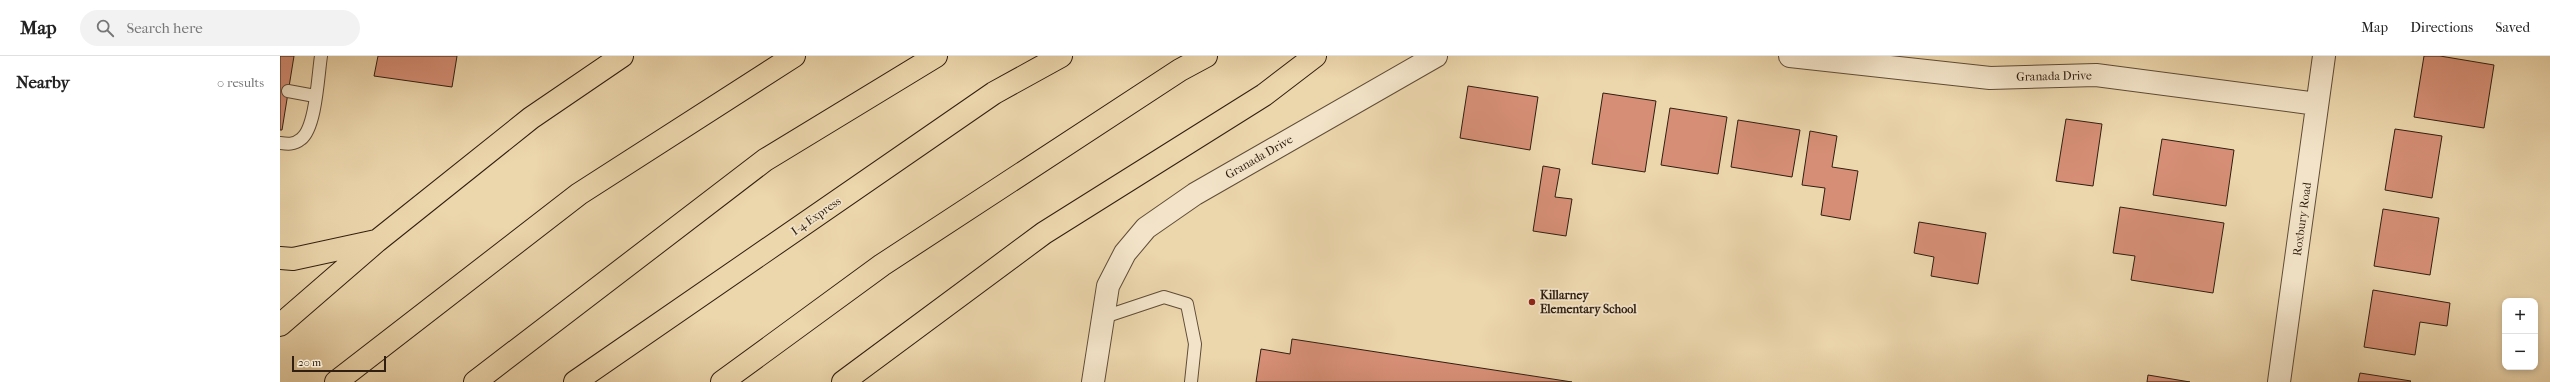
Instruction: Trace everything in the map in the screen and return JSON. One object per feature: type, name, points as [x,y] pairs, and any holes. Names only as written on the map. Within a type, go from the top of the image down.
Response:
[{"type":"highway","points":[[280,325],[377,241],[531,118],[622,56]]},
{"type":"highway","points":[[336,382],[580,194],[794,56]]},
{"type":"highway","points":[[475,382],[765,160],[936,56]]},
{"type":"highway","name":"I-4 Express","points":[[575,382],[994,93],[1061,56]]},
{"type":"highway","points":[[722,382],[882,265],[1180,70],[1206,56]]},
{"type":"highway","points":[[843,382],[1044,233],[1264,95],[1315,56]]},
{"type":"highway","points":[[280,258],[293,259],[377,241]]},
{"type":"street","name":"Granada Drive","points":[[1094,382],[1108,286],[1125,253],[1146,228],[1170,210],[1436,56]]},
{"type":"street","name":"Granada Drive","points":[[1790,56],[1825,58],[1990,78],[2096,75],[2317,104]]},
{"type":"street","name":"Roxbury Road","points":[[2279,382],[2324,56]]},
{"type":"lane","points":[[280,143],[290,144],[301,139],[310,126],[321,56]]},
{"type":"lane","points":[[288,91],[315,96]]},
{"type":"lane","points":[[1104,317],[1164,297],[1188,304],[1195,344],[1192,382]]},
{"type":"building","points":[[280,56],[294,56],[282,130],[280,130]]},
{"type":"building","points":[[378,56],[457,56],[452,87],[374,76]]},
{"type":"building","points":[[2424,56],[2440,56],[2494,65],[2484,128],[2414,117]]},
{"type":"building","points":[[1468,86],[1538,97],[1530,150],[1460,138]]},
{"type":"building","points":[[1603,93],[1656,101],[1645,172],[1592,164]]},
{"type":"building","points":[[1670,108],[1727,117],[1718,174],[1661,165]]},
{"type":"building","points":[[2066,119],[2102,124],[2093,186],[2056,181]]},
{"type":"building","points":[[1738,120],[1800,130],[1792,177],[1731,167]]},
{"type":"building","points":[[2395,129],[2442,136],[2432,198],[2385,190]]},
{"type":"building","points":[[1810,131],[1837,136],[1832,167],[1858,171],[1850,220],[1821,215],[1825,188],[1802,185]]},
{"type":"building","points":[[2162,139],[2234,150],[2226,206],[2153,195]]},
{"type":"building","points":[[1543,166],[1560,169],[1555,197],[1572,199],[1566,236],[1533,231]]},
{"type":"building","points":[[2120,207],[2224,223],[2213,293],[2131,280],[2135,256],[2113,253]]},
{"type":"building","points":[[2383,209],[2439,218],[2430,275],[2374,266]]},
{"type":"building","points":[[1919,222],[1986,233],[1978,284],[1931,276],[1934,257],[1914,253]]},
{"type":"building","points":[[2373,290],[2450,303],[2447,326],[2420,322],[2415,355],[2364,347]]},
{"type":"building","points":[[1292,339],[1572,382],[1256,382],[1261,349],[1290,354]]},
{"type":"building","points":[[2360,373],[2411,381],[2358,382]]},
{"type":"building","points":[[2148,375],[2190,382],[2147,382]]},
{"type":"place","name":"Killarney Elementary School","points":[[1532,302]]}]
